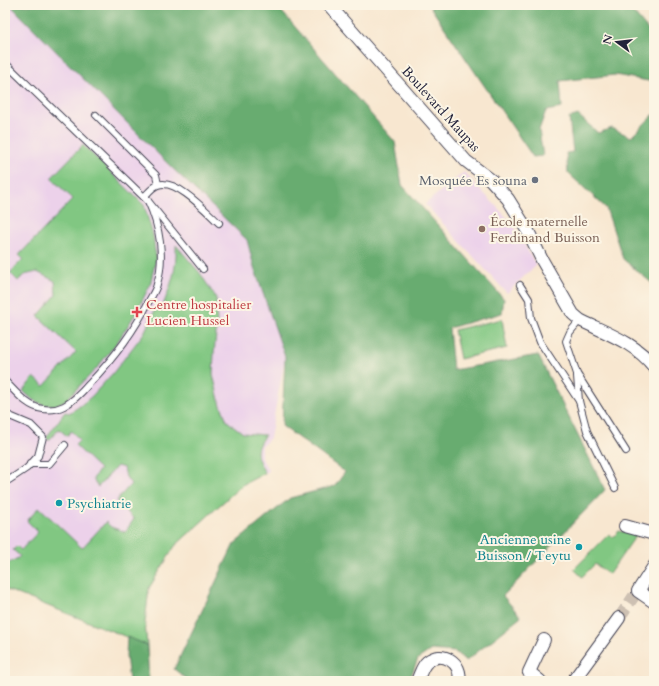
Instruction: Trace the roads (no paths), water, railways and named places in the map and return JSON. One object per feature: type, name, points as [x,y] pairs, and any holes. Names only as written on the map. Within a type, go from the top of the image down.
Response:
[{"type":"street","name":"Boulevard Maupas","points":[[329,5],[466,161],[491,180],[508,200],[573,314],[580,320]]},
{"type":"street","points":[[580,320],[628,344],[642,353],[654,367]]},
{"type":"street","points":[[625,526],[654,534]]},
{"type":"street","points":[[654,566],[636,594],[654,602]]},
{"type":"street","points":[[573,681],[619,618]]},
{"type":"street","points":[[540,681],[529,672],[544,640]]},
{"type":"street","points":[[417,681],[426,663],[432,658],[439,656],[450,659],[454,662],[459,668],[461,674],[460,681]]},
{"type":"lane","points":[[5,63],[144,197],[203,269]]},
{"type":"lane","points":[[96,115],[156,176],[158,184]]},
{"type":"lane","points":[[144,197],[158,184],[167,184],[176,187],[196,202],[219,223]]},
{"type":"lane","points":[[5,381],[29,404],[35,407],[43,409],[66,406],[78,396],[100,372],[126,340],[157,286],[160,267],[158,229],[148,202]]},
{"type":"lane","points":[[520,285],[529,299],[531,318],[540,342],[579,401]]},
{"type":"lane","points":[[580,320],[570,332],[566,341],[577,374],[626,451]]},
{"type":"lane","points":[[577,374],[579,401],[587,431],[615,488]]},
{"type":"lane","points":[[5,391],[14,390]]},
{"type":"lane","points":[[5,414],[31,424],[43,437],[38,456],[9,480],[5,479]]},
{"type":"lane","points":[[30,464],[48,464],[65,445]]},
{"type":"tunnel","points":[[619,618],[634,596]]},
{"type":"place","name":"Mosquée Es souna","points":[[535,180]]},
{"type":"place","name":"École maternelle Ferdinand Buisson","points":[[482,229]]},
{"type":"place","name":"Centre hospitalier Lucien Hussel","points":[[137,312]]},
{"type":"place","name":"Psychiatrie","points":[[59,503]]},
{"type":"place","name":"Ancienne usine Buisson / Teytu","points":[[579,547]]}]
